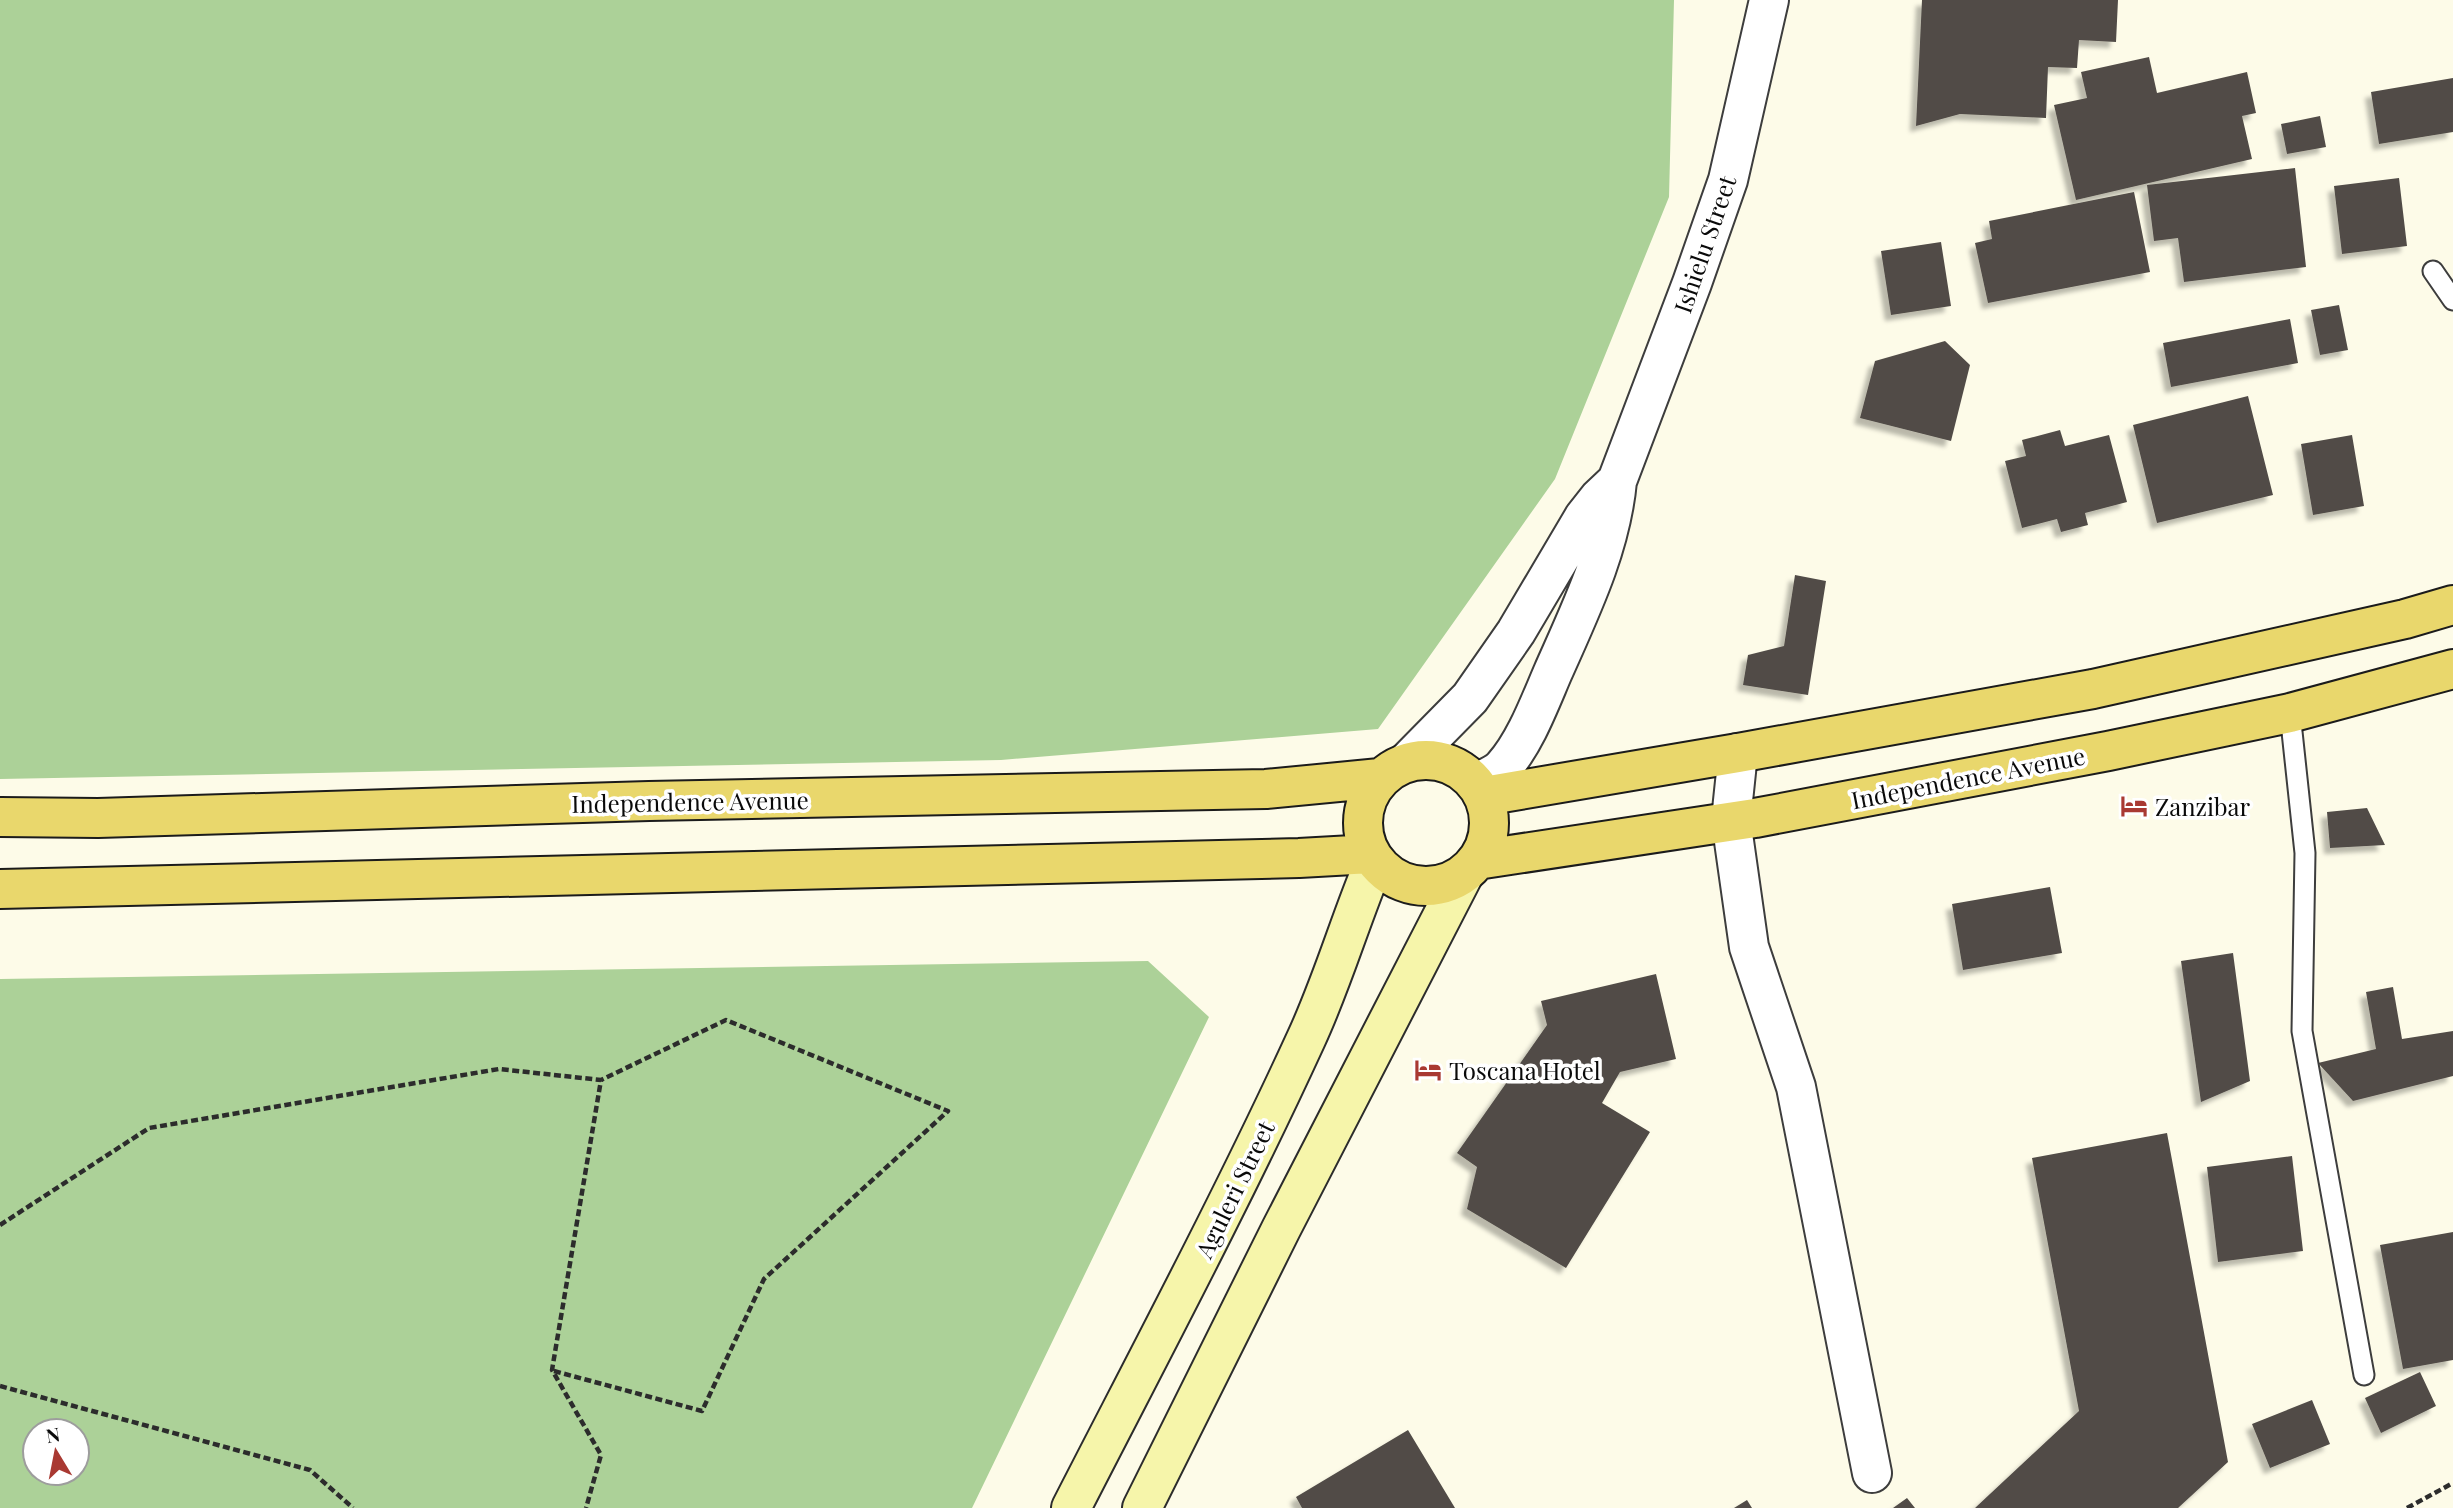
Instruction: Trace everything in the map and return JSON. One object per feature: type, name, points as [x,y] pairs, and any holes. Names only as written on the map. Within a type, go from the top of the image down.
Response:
[{"type":"main road","points":[[1142,1508],[1281,1228],[1485,845],[1490,813],[1480,789],[1738,753],[2093,689],[2405,619],[2453,605]]},
{"type":"main road","name":"Independence Avenue","points":[[1373,857],[1394,877],[1417,886],[1442,884],[1471,867],[2108,751],[2290,713],[2453,669]]},
{"type":"main road","name":"Independence Avenue","points":[[0,817],[98,818],[662,801],[1266,789],[1394,770],[1426,759],[1445,762],[1462,770],[1480,789]]},
{"type":"main road","points":[[0,888],[1373,857],[1365,841],[1362,814],[1366,801],[1394,770]]},
{"type":"main road","name":"Aguleri Street","points":[[1071,1508],[1241,1180],[1335,973],[1373,857]]},
{"type":"street","name":"Ishielu Street","points":[[1617,481],[1728,180],[1769,0]]},
{"type":"street","points":[[1394,770],[1470,698],[1516,632],[1584,517],[1617,481]]},
{"type":"street","points":[[1480,789],[1504,766],[1540,702],[1599,560],[1614,510],[1617,481]]},
{"type":"street","points":[[1738,753],[1731,820],[1749,947],[1796,1087],[1872,1473]]},
{"type":"lane","points":[[2433,271],[2453,300]]},
{"type":"lane","points":[[2290,713],[2305,853],[2302,1031],[2364,1375]]},
{"type":"path","points":[[0,1225],[149,1128],[499,1069],[601,1080],[726,1020],[948,1111],[764,1279],[702,1411],[552,1370]]},
{"type":"path","points":[[586,1508],[601,1455],[552,1370],[601,1080]]},
{"type":"path","points":[[0,1386],[310,1470],[353,1508]]},
{"type":"path","points":[[2407,1508],[2453,1483]]},
{"type":"green space","points":[[0,0],[1674,0],[1669,197],[1555,479],[1378,729],[1001,760],[0,779]]},
{"type":"green space","points":[[1148,961],[1209,1017],[972,1508],[0,1508],[0,979]]},
{"type":"building","points":[[1922,0],[2118,0],[2116,42],[2079,40],[2077,68],[2048,67],[2046,118],[1960,114],[1916,126]]},
{"type":"building","points":[[2149,57],[2157,93],[2247,72],[2256,113],[2242,116],[2252,159],[2076,200],[2054,105],[2087,98],[2081,72]]},
{"type":"building","points":[[2453,78],[2453,132],[2379,144],[2371,92]]},
{"type":"building","points":[[2320,116],[2326,147],[2287,154],[2281,124]]},
{"type":"building","points":[[2295,168],[2306,267],[2184,282],[2178,238],[2154,241],[2147,185]]},
{"type":"building","points":[[2399,178],[2407,246],[2342,254],[2334,186]]},
{"type":"building","points":[[2134,192],[2150,272],[1988,303],[1975,243],[1992,239],[1989,221]]},
{"type":"building","points":[[1941,242],[1951,306],[1891,315],[1881,251]]},
{"type":"building","points":[[2339,305],[2348,350],[2320,355],[2311,310]]},
{"type":"building","points":[[2290,319],[2298,363],[2171,387],[2163,343]]},
{"type":"building","points":[[1945,341],[1970,365],[1951,441],[1860,418],[1875,361]]},
{"type":"building","points":[[2248,396],[2273,495],[2157,523],[2133,425]]},
{"type":"building","points":[[2060,430],[2065,446],[2109,435],[2127,502],[2085,513],[2088,525],[2061,532],[2057,519],[2022,528],[2005,461],[2026,456],[2022,440]]},
{"type":"building","points":[[2352,435],[2364,506],[2313,515],[2301,444]]},
{"type":"building","points":[[1795,575],[1826,581],[1808,695],[1743,685],[1748,655],[1784,646]]},
{"type":"building","points":[[2367,808],[2385,845],[2330,848],[2327,812]]},
{"type":"building","points":[[2050,887],[2062,953],[1963,970],[1952,904]]},
{"type":"building","points":[[2233,953],[2250,1081],[2201,1102],[2181,961]]},
{"type":"building","points":[[1656,974],[1676,1059],[1620,1072],[1602,1103],[1650,1132],[1566,1268],[1467,1209],[1477,1167],[1457,1153],[1547,1025],[1541,1001]]},
{"type":"building","points":[[2393,987],[2402,1039],[2453,1031],[2453,1076],[2353,1101],[2318,1063],[2376,1049],[2366,992]]},
{"type":"building","points":[[2167,1133],[2228,1462],[2178,1508],[1975,1508],[2079,1411],[2032,1158]]},
{"type":"building","points":[[2292,1156],[2303,1251],[2218,1262],[2207,1167]]},
{"type":"building","points":[[2453,1232],[2453,1360],[2403,1369],[2380,1245]]},
{"type":"building","points":[[2420,1372],[2436,1406],[2381,1433],[2365,1398]]},
{"type":"building","points":[[2312,1400],[2330,1444],[2270,1468],[2252,1424]]},
{"type":"building","points":[[1408,1430],[1455,1508],[1302,1508],[1296,1497]]},
{"type":"building","points":[[1907,1498],[1915,1508],[1893,1508]]},
{"type":"building","points":[[1747,1500],[1752,1508],[1734,1508]]},
{"type":"place","name":"Zanzibar","points":[[2134,806]]},
{"type":"place","name":"Toscana Hotel","points":[[1428,1070]]}]
